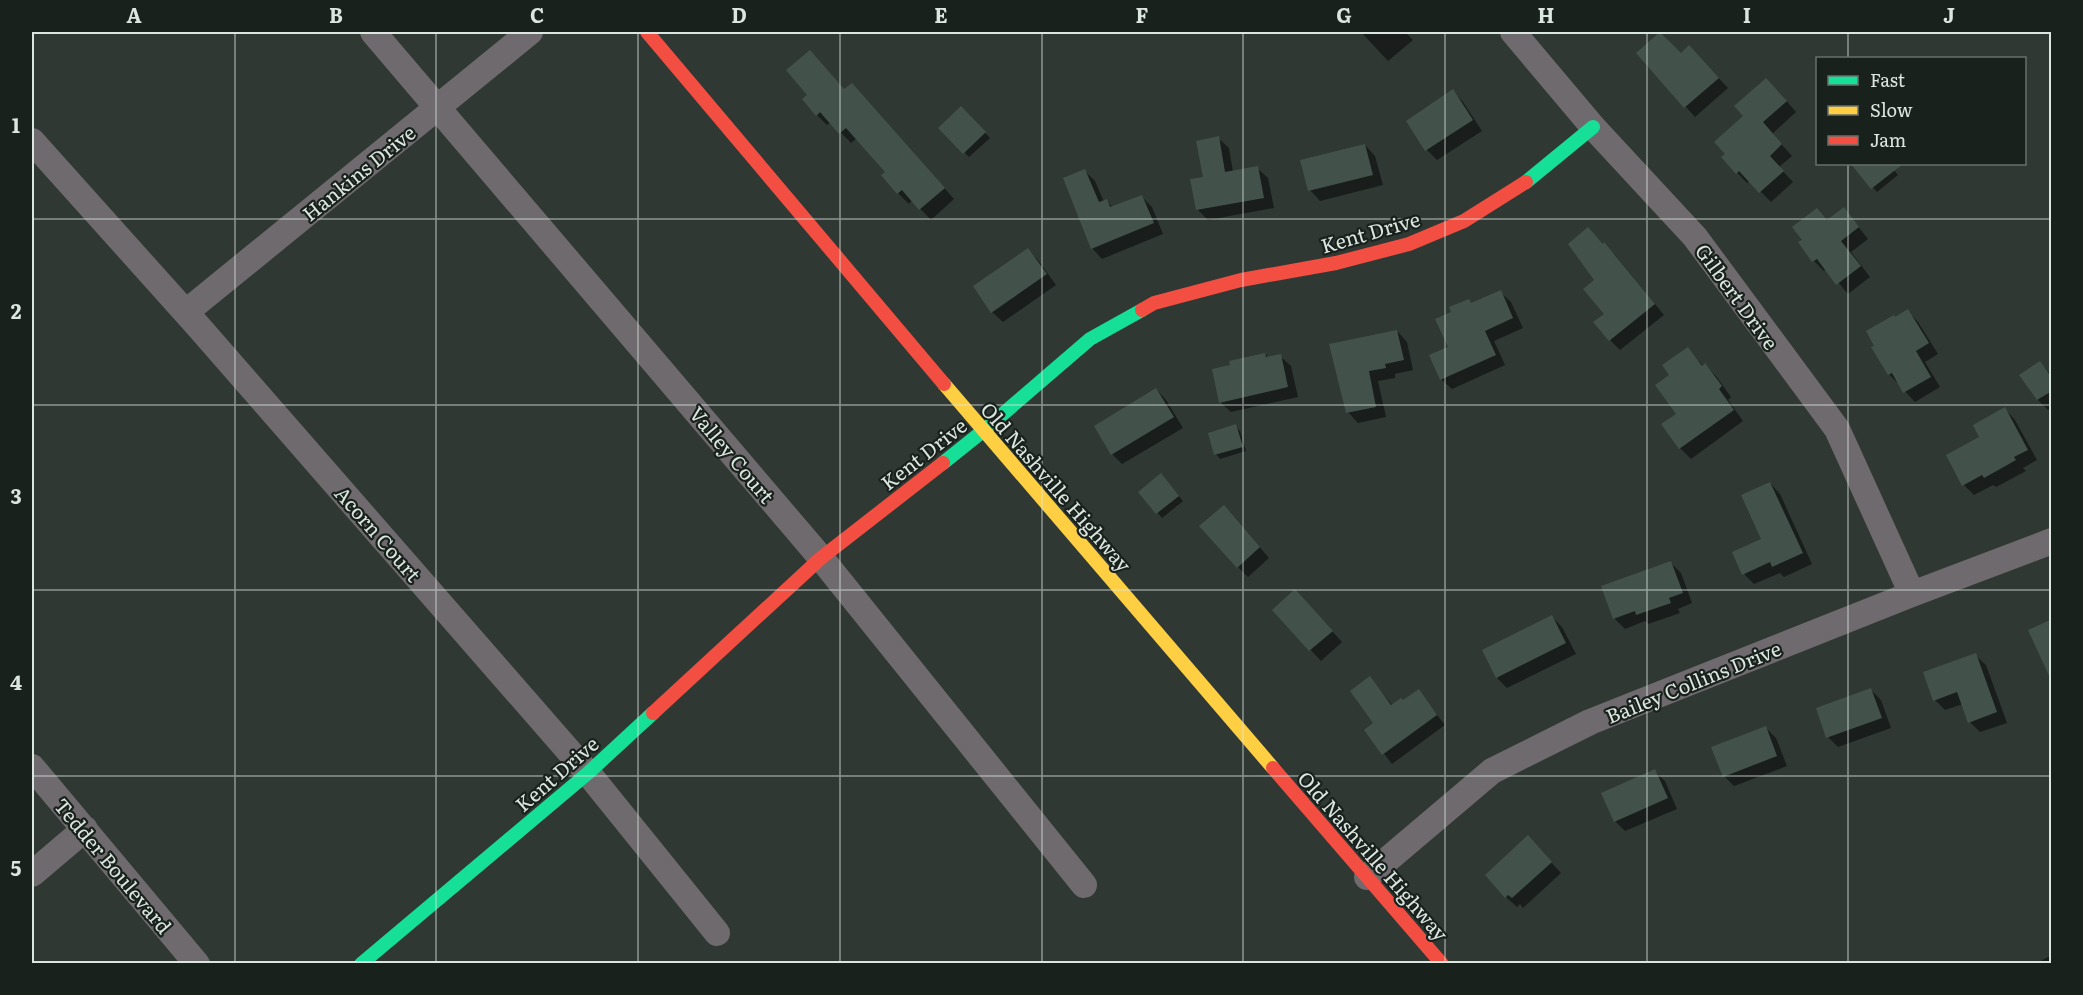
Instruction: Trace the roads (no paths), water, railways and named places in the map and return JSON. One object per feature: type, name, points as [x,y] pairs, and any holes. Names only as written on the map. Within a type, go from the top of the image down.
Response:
[{"type":"street","name":"Valley Court","points":[[374,32],[821,558],[1084,885]]},
{"type":"street","name":"Hankins Drive","points":[[186,312],[530,32]]},
{"type":"street","name":"Old Nashville Highway","points":[[646,32],[983,431],[1442,963]]},
{"type":"street","name":"Gilbert Drive","points":[[1513,32],[1593,127],[1695,237],[1836,429],[1912,594]]},
{"type":"street","name":"Kent Drive","points":[[361,963],[588,773],[821,558],[983,431],[1090,339],[1154,303],[1241,280],[1336,263],[1409,244],[1464,221],[1521,186],[1593,127]]},
{"type":"street","name":"Acorn Court","points":[[32,141],[186,312],[588,773],[717,933]]},
{"type":"street","name":"Bailey Collins Drive","points":[[1367,877],[1492,771],[1590,722],[2052,541]]},
{"type":"street","name":"Tedder Boulevard","points":[[32,767],[197,963]]},
{"type":"street","points":[[32,874],[85,829]]}]
